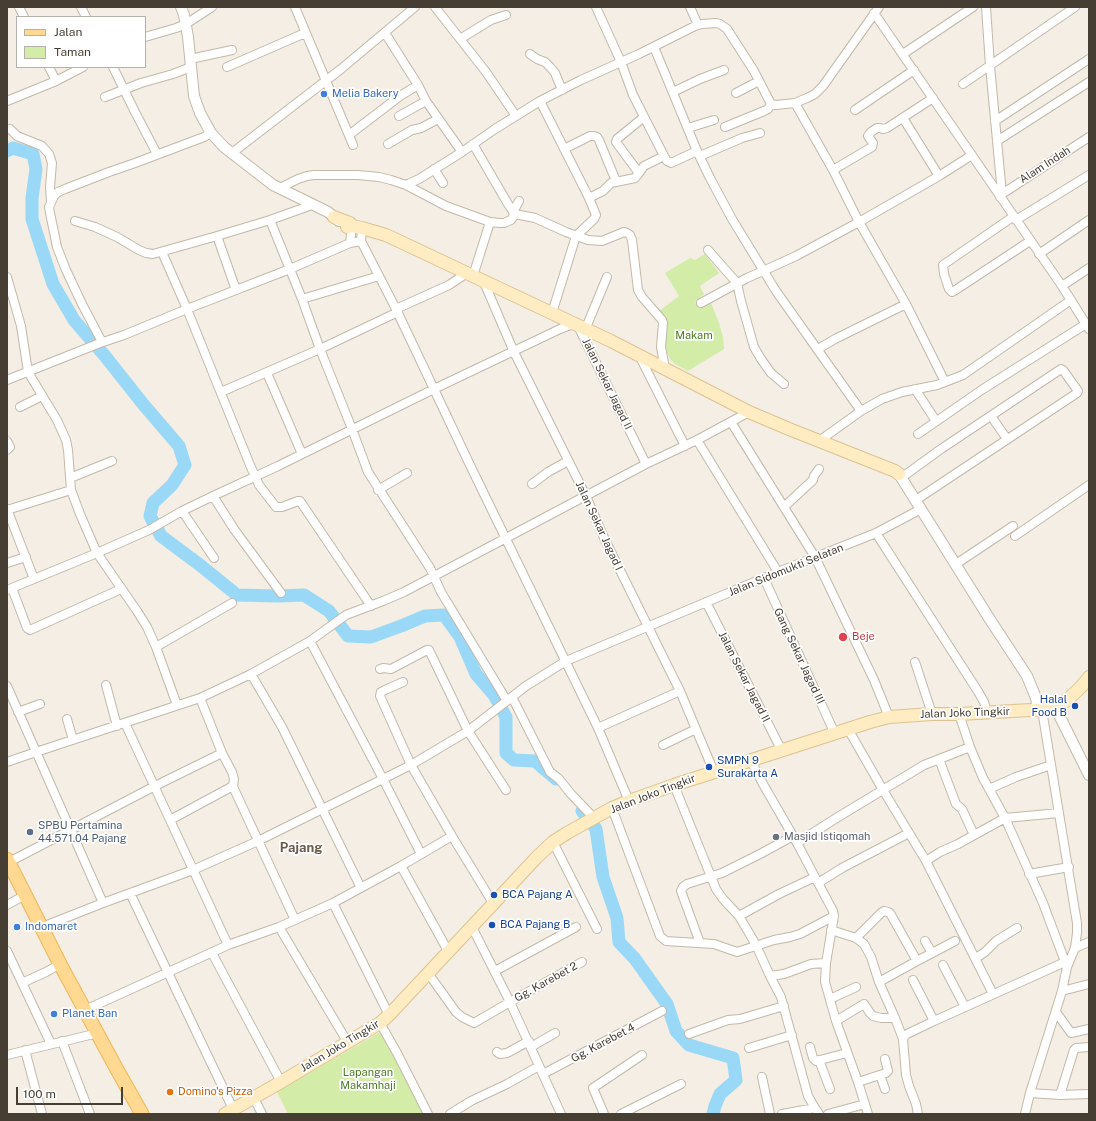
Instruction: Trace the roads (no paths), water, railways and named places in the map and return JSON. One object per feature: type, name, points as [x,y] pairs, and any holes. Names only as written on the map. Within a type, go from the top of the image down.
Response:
[{"type":"main road","points":[[334,217],[350,223],[354,227],[386,235],[474,276],[568,324],[640,356],[749,412],[895,470],[900,476]]},
{"type":"main road","points":[[1055,707],[1081,687],[1089,677]]},
{"type":"main road","name":"Jalan Joko Tingkir","points":[[229,1112],[348,1043],[385,1019],[493,903],[553,842],[578,826],[612,808],[674,785],[889,717],[1040,710],[1055,707]]},
{"type":"main road","points":[[8,861],[60,964],[142,1114]]},
{"type":"street","points":[[19,7],[24,16]]},
{"type":"street","points":[[81,7],[86,16]]},
{"type":"street","points":[[181,7],[186,24],[194,96],[200,113],[211,133],[232,153],[267,180],[312,205],[328,212],[334,217]]},
{"type":"street","points":[[146,37],[186,24],[212,7]]},
{"type":"street","points":[[294,7],[327,81],[353,145]]},
{"type":"street","points":[[232,153],[327,81],[415,7]]},
{"type":"street","points":[[435,7],[486,72],[516,116]]},
{"type":"street","points":[[596,7],[621,62],[633,95],[667,161],[671,164],[760,133]]},
{"type":"street","points":[[690,7],[698,25]]},
{"type":"street","points":[[903,54],[973,7]]},
{"type":"street","points":[[986,7],[1001,196]]},
{"type":"street","points":[[963,84],[1075,7]]},
{"type":"street","points":[[406,185],[416,181],[540,101],[698,25],[716,23],[727,29],[759,81],[771,104],[776,106],[796,103],[815,94],[823,86],[877,10],[903,54],[1087,322],[1032,357],[918,434]]},
{"type":"street","points":[[460,39],[491,20],[506,15]]},
{"type":"street","points":[[227,67],[305,33]]},
{"type":"street","points":[[385,33],[418,85],[426,101],[462,152]]},
{"type":"street","points":[[654,47],[699,154],[718,193],[763,272],[861,411]]},
{"type":"street","points":[[105,97],[191,63],[232,50]]},
{"type":"street","points":[[530,54],[545,62],[551,68],[555,73],[562,90]]},
{"type":"street","points":[[995,121],[1089,59]]},
{"type":"street","points":[[50,68],[56,81]]},
{"type":"street","points":[[7,101],[56,81],[81,68]]},
{"type":"street","points":[[114,68],[158,154]]},
{"type":"street","points":[[673,92],[700,79],[724,70]]},
{"type":"street","points":[[855,110],[914,70]]},
{"type":"street","points":[[736,93],[759,81]]},
{"type":"street","points":[[997,141],[1089,82]]},
{"type":"street","points":[[349,135],[418,85]]},
{"type":"street","points":[[833,170],[872,147],[873,144],[868,136],[871,132],[877,128],[887,128],[933,98]]},
{"type":"street","points":[[400,116],[426,101]]},
{"type":"street","points":[[540,101],[589,198],[596,215],[576,236],[568,324]]},
{"type":"street","points":[[796,103],[906,304],[945,382]]},
{"type":"street","points":[[725,127],[768,109],[771,104]]},
{"type":"street","points":[[639,173],[616,142],[617,139],[644,117]]},
{"type":"street","points":[[903,118],[939,176]]},
{"type":"street","points":[[388,144],[412,130],[422,128],[438,119]]},
{"type":"street","points":[[688,128],[714,120]]},
{"type":"street","points":[[10,129],[22,138],[42,146],[49,154],[52,163],[50,213],[58,247],[66,270],[101,342]]},
{"type":"street","points":[[51,203],[54,196],[64,189],[135,164],[211,133]]},
{"type":"street","points":[[564,149],[590,136],[597,137],[616,181]]},
{"type":"street","name":"Alam Indah","points":[[1001,196],[1089,137]]},
{"type":"street","points":[[473,144],[514,213],[536,218],[588,240],[602,241],[624,232],[631,236],[638,290],[642,297],[660,317],[663,323],[661,347],[666,369]]},
{"type":"street","points":[[701,303],[737,283],[796,256],[860,222],[972,155]]},
{"type":"street","points":[[589,198],[603,191],[611,183],[634,178],[639,173],[641,168],[664,156]]},
{"type":"street","points":[[434,169],[443,183]]},
{"type":"street","points":[[280,188],[298,179],[314,175],[358,175],[378,177],[406,185],[446,206],[490,222],[500,223],[511,220],[519,201]]},
{"type":"street","points":[[1030,241],[954,291],[952,292],[949,289],[944,274],[943,265],[1015,218],[1089,175]]},
{"type":"street","points":[[75,221],[95,227],[146,253],[155,254],[270,220],[312,205]]},
{"type":"street","points":[[270,220],[302,299],[366,467],[378,490],[428,566],[445,599],[550,772],[559,779],[593,819]]},
{"type":"street","points":[[1039,254],[1089,220]]},
{"type":"street","points":[[221,392],[320,349],[449,285],[474,276],[490,222]]},
{"type":"street","points":[[354,227],[397,310],[566,661],[598,728],[629,801]]},
{"type":"street","points":[[350,243],[354,227]]},
{"type":"street","points":[[217,236],[236,290]]},
{"type":"street","points":[[7,380],[290,269],[350,243],[361,240]]},
{"type":"street","points":[[708,250],[737,283],[740,301],[754,347],[771,373],[784,384]]},
{"type":"street","points":[[162,252],[187,309],[255,477],[268,498],[276,507],[282,507],[298,501],[300,502],[371,606]]},
{"type":"street","points":[[1062,286],[1089,268]]},
{"type":"street","points":[[302,299],[379,276]]},
{"type":"street","name":"Jalan Sekar Jagad I","points":[[474,276],[586,496],[605,540],[680,691],[714,772]]},
{"type":"street","points":[[7,277],[21,326],[28,372],[57,420],[66,440],[71,490],[80,514],[97,554],[147,627],[156,647],[177,705]]},
{"type":"street","points":[[121,589],[30,630],[27,628],[9,589],[97,554],[149,530],[182,511],[514,352],[568,324],[607,277]]},
{"type":"street","points":[[819,441],[861,411],[893,395],[945,382],[967,373],[1071,300]]},
{"type":"street","points":[[818,349],[906,304]]},
{"type":"street","name":"Jalan Sekar Jagad II","points":[[568,324],[646,464]]},
{"type":"street","points":[[640,356],[685,446]]},
{"type":"street","name":"Jalan Sidomukti Selatan","points":[[42,927],[193,870],[258,841],[411,765],[468,731],[526,686],[566,661],[814,557],[876,533],[1006,439],[1078,391],[1061,369],[991,416]]},
{"type":"street","points":[[267,373],[302,454]]},
{"type":"street","points":[[914,389],[936,421]]},
{"type":"street","points":[[20,407],[42,396]]},
{"type":"street","points":[[735,405],[733,421],[814,557],[874,680],[889,717]]},
{"type":"street","points":[[7,762],[200,698],[251,674],[310,641],[346,615],[404,592],[646,464],[697,440],[749,412]]},
{"type":"street","points":[[1006,439],[991,416],[900,476],[918,502],[989,618],[1027,676],[1040,710],[1052,765],[1077,923],[1077,933],[1075,948],[1066,964],[1062,991],[1030,1092],[1025,1114]]},
{"type":"street","points":[[697,440],[778,572]]},
{"type":"street","points":[[7,441],[10,447],[7,450]]},
{"type":"street","points":[[532,484],[568,460]]},
{"type":"street","points":[[70,478],[112,461]]},
{"type":"street","points":[[784,507],[813,480],[819,469]]},
{"type":"street","points":[[378,490],[407,473]]},
{"type":"street","points":[[1014,536],[1089,485]]},
{"type":"street","points":[[34,579],[7,510],[71,490]]},
{"type":"street","points":[[213,496],[234,529],[281,593]]},
{"type":"street","points":[[182,511],[214,558]]},
{"type":"street","points":[[956,564],[1013,526]]},
{"type":"street","points":[[876,533],[979,693],[987,712]]},
{"type":"street","points":[[7,563],[26,557]]},
{"type":"street","name":"Gang Sekar Jagad III","points":[[764,578],[835,734]]},
{"type":"street","name":"Jalan Sekar Jagad II","points":[[706,602],[782,751]]},
{"type":"street","points":[[156,647],[232,603]]},
{"type":"street","points":[[310,641],[421,854]]},
{"type":"street","points":[[380,669],[391,669],[429,650],[468,731],[506,790]]},
{"type":"street","points":[[915,662],[932,714]]},
{"type":"street","points":[[251,674],[282,727],[361,888]]},
{"type":"street","points":[[403,682],[384,690],[381,692],[380,696],[411,765],[493,903]]},
{"type":"street","points":[[106,685],[117,726]]},
{"type":"street","points":[[7,686],[103,903]]},
{"type":"street","points":[[598,728],[680,691]]},
{"type":"street","points":[[200,698],[222,753],[232,772],[235,791],[295,920]]},
{"type":"street","points":[[18,712],[40,704]]},
{"type":"street","points":[[1055,707],[1089,775]]},
{"type":"street","points":[[959,714],[970,747],[989,789],[1005,818],[1055,932],[1066,964]]},
{"type":"street","points":[[67,719],[73,740]]},
{"type":"street","points":[[126,723],[228,945]]},
{"type":"street","points":[[663,745],[696,729]]},
{"type":"street","points":[[848,730],[926,861],[993,994]]},
{"type":"street","points":[[700,943],[681,891],[688,884],[722,873],[795,839],[838,817],[924,765],[970,747]]},
{"type":"street","points":[[8,861],[222,753]]},
{"type":"street","points":[[939,759],[956,804],[962,809],[974,836]]},
{"type":"street","points":[[751,761],[830,904],[834,916],[826,962],[825,982],[836,1021],[868,1114]]},
{"type":"street","points":[[989,789],[1016,777],[1052,765]]},
{"type":"street","points":[[674,785],[719,894],[739,916],[756,945],[781,996],[808,1096],[817,1111],[782,1114]]},
{"type":"street","points":[[170,820],[233,786]]},
{"type":"street","points":[[612,808],[660,936],[663,940],[668,942],[717,944],[726,949],[737,952],[756,945],[800,934],[834,916]]},
{"type":"street","points":[[926,861],[1005,818],[1059,813]]},
{"type":"street","points":[[739,916],[779,894],[817,880],[909,833]]},
{"type":"street","points":[[85,1010],[228,945],[279,927],[333,903],[452,836]]},
{"type":"street","points":[[553,842],[597,929]]},
{"type":"street","points":[[401,866],[448,951]]},
{"type":"street","points":[[1029,874],[1068,867]]},
{"type":"street","points":[[130,893],[229,1112]]},
{"type":"street","points":[[7,905],[25,895]]},
{"type":"street","points":[[333,903],[385,1019],[397,1053],[428,1114]]},
{"type":"street","points":[[856,938],[881,913],[888,912],[890,913],[917,961]]},
{"type":"street","points":[[279,927],[348,1043]]},
{"type":"street","points":[[472,927],[530,1044],[561,1114]]},
{"type":"street","points":[[495,971],[576,927]]},
{"type":"street","points":[[976,958],[985,952],[996,941],[1017,928]]},
{"type":"street","points":[[831,930],[856,938],[864,944],[871,957],[879,982],[895,1018],[902,1039],[906,1075],[918,1114]]},
{"type":"street","points":[[925,941],[932,953]]},
{"type":"street","points":[[879,982],[955,941]]},
{"type":"street","points":[[1075,948],[1089,942]]},
{"type":"street","points":[[7,951],[51,1044]]},
{"type":"street","points":[[212,952],[281,1082]]},
{"type":"street","name":"Gg. Karebet 2","points":[[428,973],[456,1012],[472,1023],[582,962]]},
{"type":"street","points":[[770,976],[789,972],[811,964],[826,962]]},
{"type":"street","points":[[22,983],[60,964]]},
{"type":"street","points":[[902,1039],[905,1035],[993,994],[1066,964]]},
{"type":"street","points":[[943,965],[965,1007]]},
{"type":"street","points":[[913,980],[934,1021]]},
{"type":"street","points":[[1062,991],[1089,984]]},
{"type":"street","points":[[830,999],[856,988]]},
{"type":"street","points":[[836,1021],[864,1004],[873,1016],[881,1018],[895,1018]]},
{"type":"street","points":[[689,1034],[728,1020],[740,1019],[784,1006]]},
{"type":"street","name":"Gg. Karebet 4","points":[[543,1074],[662,1011]]},
{"type":"street","points":[[1056,1012],[1071,1033],[1089,1029]]},
{"type":"street","points":[[497,1052],[500,1054],[507,1053],[555,1032]]},
{"type":"street","points":[[7,1054],[98,1033]]},
{"type":"street","points":[[749,1048],[792,1035]]},
{"type":"street","points":[[62,1041],[90,1114]]},
{"type":"street","points":[[810,1047],[814,1060],[816,1061],[847,1053]]},
{"type":"street","points":[[1060,1095],[1074,1050],[1076,1048],[1089,1047]]},
{"type":"street","points":[[25,1050],[42,1114]]},
{"type":"street","points":[[604,1114],[594,1088],[642,1055]]},
{"type":"street","points":[[858,1082],[886,1073],[888,1071],[886,1059]]},
{"type":"street","points":[[819,1060],[830,1089]]},
{"type":"street","points":[[450,1114],[471,1101],[507,1084],[539,1066]]},
{"type":"street","points":[[880,1075],[885,1089]]},
{"type":"street","points":[[762,1077],[770,1114]]},
{"type":"street","points":[[621,1114],[681,1084]]},
{"type":"street","points":[[1030,1092],[1060,1095],[1089,1094]]},
{"type":"street","points":[[254,1098],[262,1114]]},
{"type":"street","points":[[828,1114],[865,1104]]},
{"type":"waterway","points":[[7,151],[13,148],[33,154],[36,169],[32,198],[32,219],[53,284],[74,320],[179,446],[185,465],[172,485],[153,503],[150,516],[161,536],[237,595],[304,595],[329,611],[348,636],[371,637],[425,616],[444,615],[460,637],[476,674],[494,695],[506,717],[506,753],[514,760],[535,761],[556,779]]},
{"type":"waterway","points":[[582,811],[596,829],[603,877],[617,918],[619,942],[635,959],[667,1004],[676,1031],[689,1045],[733,1058],[736,1080],[720,1094],[713,1114]]},
{"type":"place","name":"Melia Bakery","points":[[324,94]]},
{"type":"place","name":"Beje","points":[[843,637]]},
{"type":"place","name":"Halal Food B","points":[[1075,706]]},
{"type":"place","name":"SMPN 9 Surakarta A","points":[[709,767]]},
{"type":"place","name":"SPBU Pertamina 44.571.04 Pajang","points":[[30,832]]},
{"type":"place","name":"Masjid Istiqomah","points":[[776,837]]},
{"type":"place","name":"BCA Pajang A","points":[[494,895]]},
{"type":"place","name":"BCA Pajang B","points":[[492,925]]},
{"type":"place","name":"Indomaret","points":[[17,927]]},
{"type":"place","name":"Planet Ban","points":[[54,1014]]},
{"type":"place","name":"Domino's Pizza","points":[[170,1092]]},
{"type":"district","name":"Pajang","points":[[301,848]]},
{"type":"park label","name":"Makam","points":[[694,336]]},
{"type":"park label","name":"Lapangan Makamhaji","points":[[368,1079]]}]
